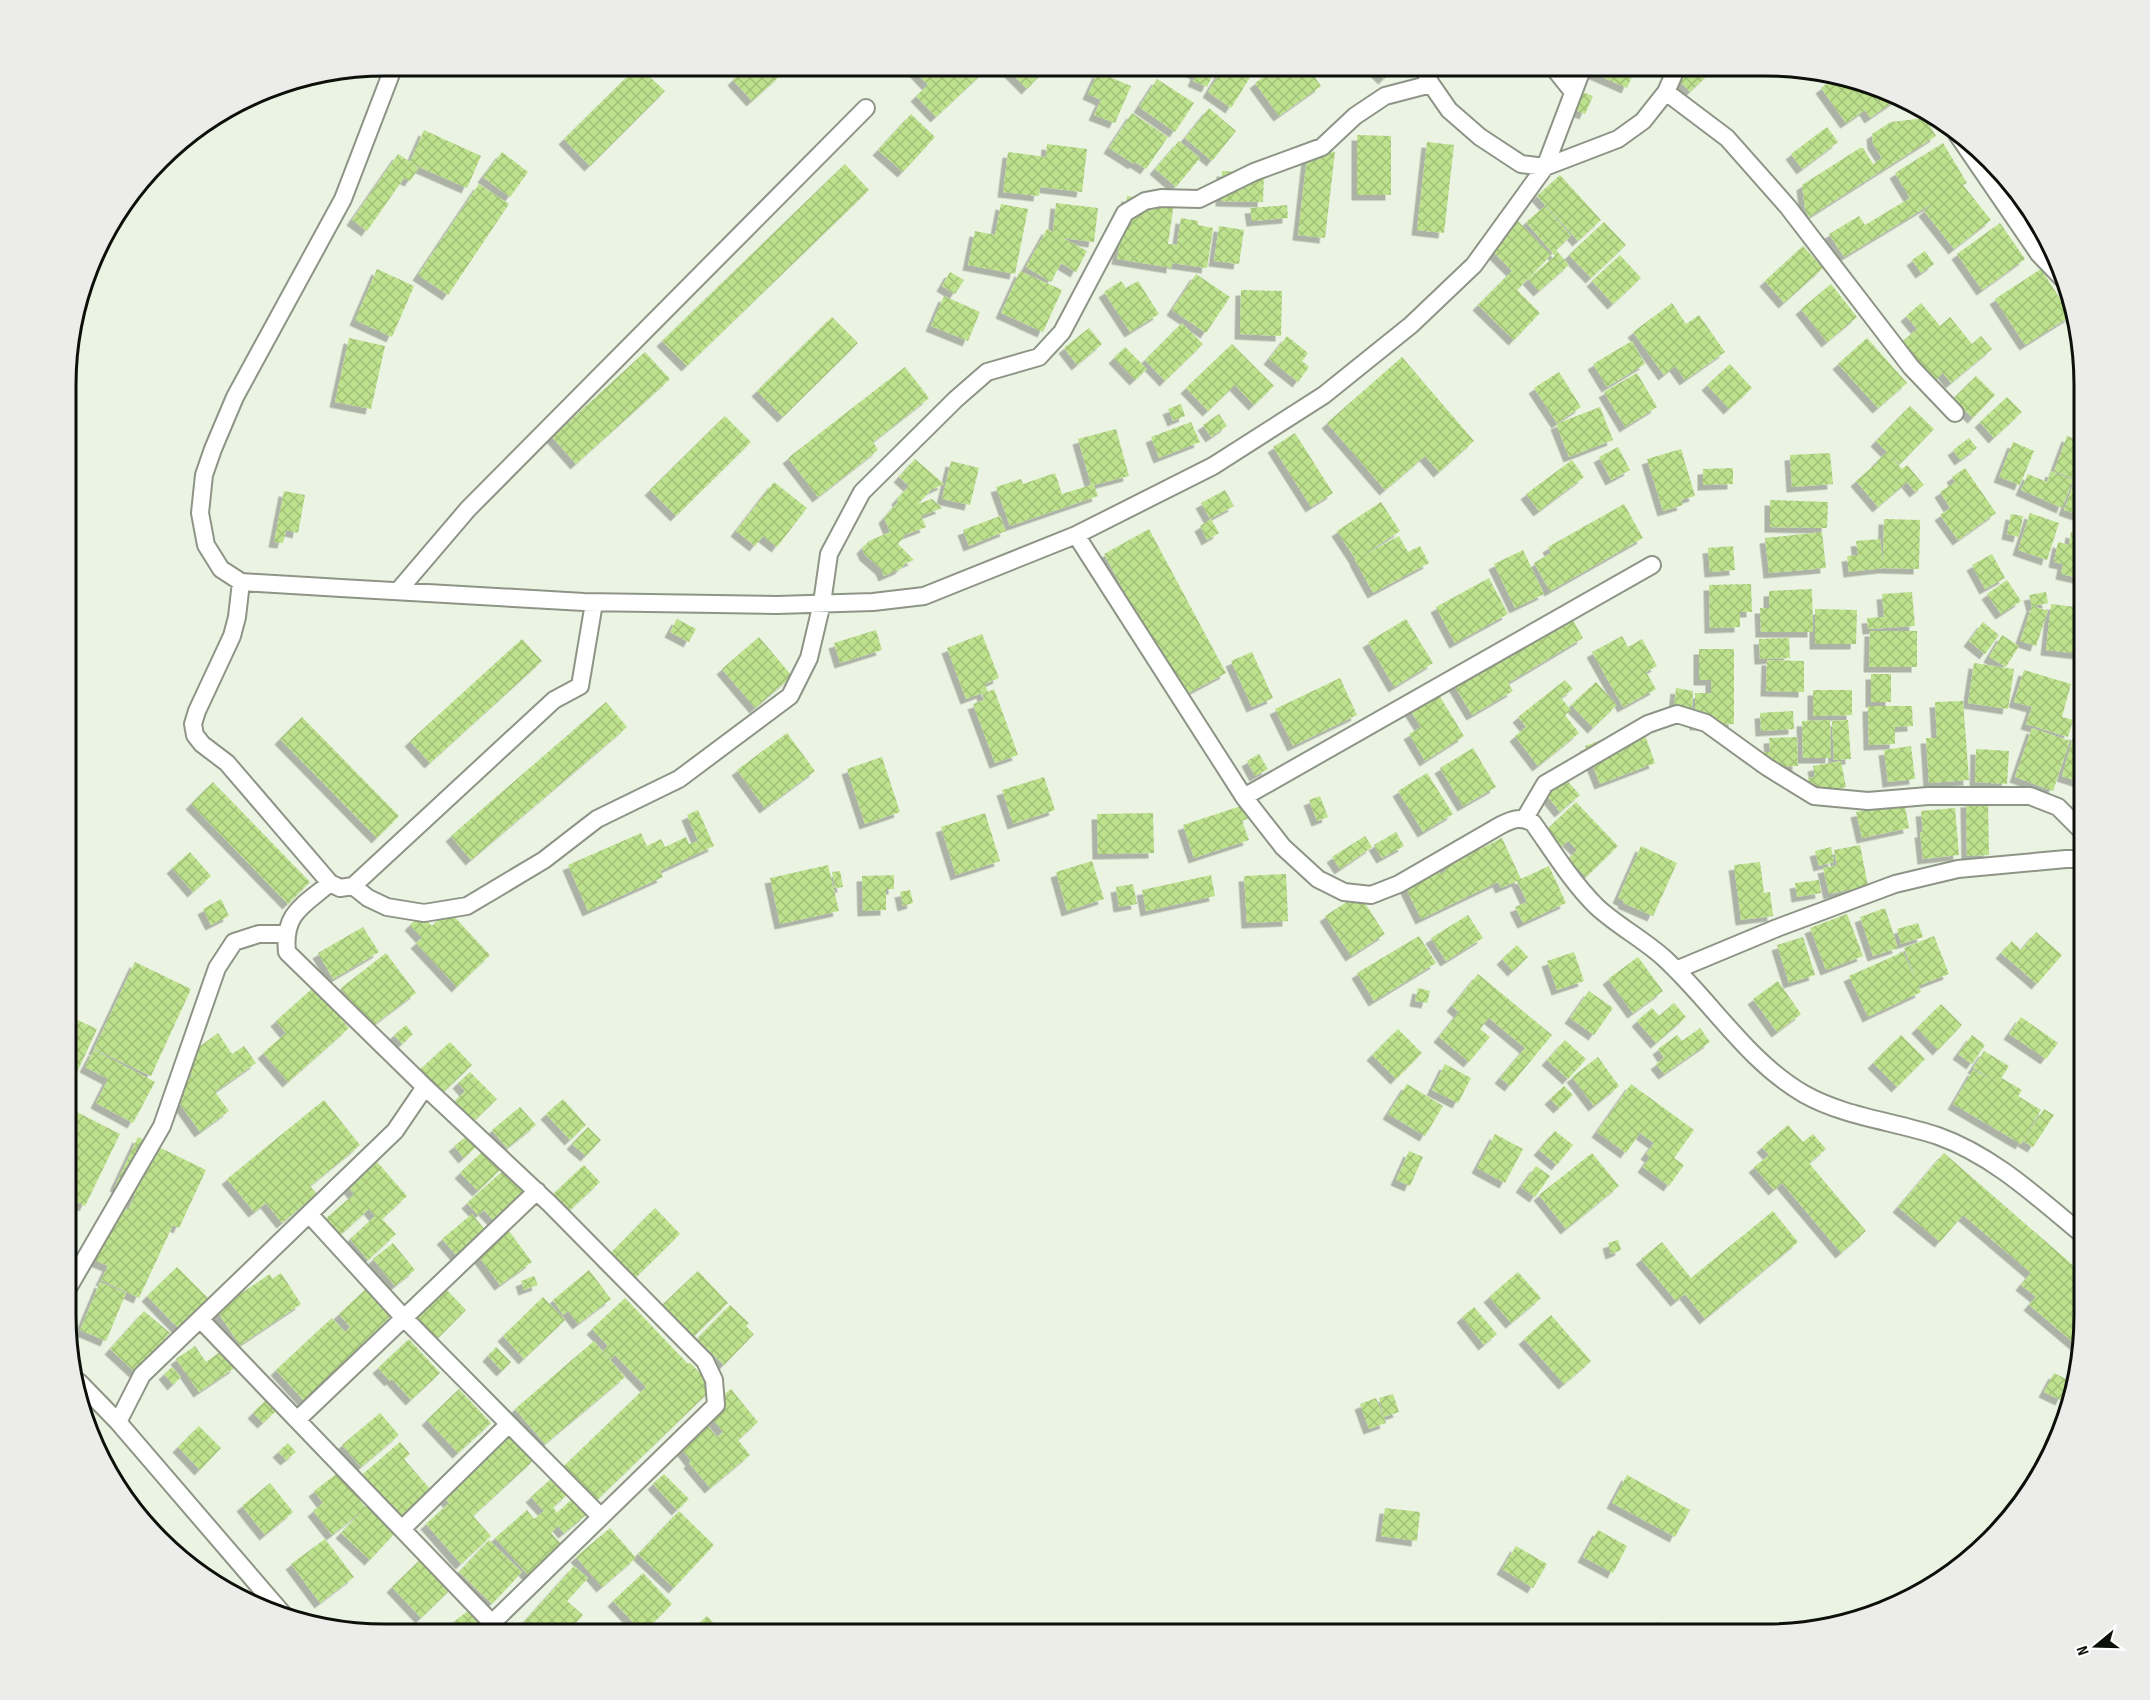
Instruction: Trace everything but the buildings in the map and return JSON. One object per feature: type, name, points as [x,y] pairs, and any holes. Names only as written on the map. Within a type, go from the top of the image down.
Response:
[{"type":"street","points":[[390,76],[343,199],[235,396],[204,475],[200,513],[206,545],[221,569],[241,582],[594,603],[777,605],[873,602],[924,596],[1076,535],[1213,466],[1324,395],[1412,325],[1474,265],[1545,167],[1579,76]]},
{"type":"street","points":[[1427,76],[1449,110],[1480,137],[1521,164],[1545,167],[1618,139],[1643,121],[1665,92],[1673,76]]},
{"type":"street","points":[[1560,76],[1573,92]]},
{"type":"street","points":[[353,886],[368,898],[387,907],[424,913],[467,906],[544,860],[597,819],[679,779],[790,696],[809,658],[822,603],[829,554],[862,492],[956,399],[987,372],[1040,357],[1062,332],[1125,213],[1145,201],[1161,198],[1199,199],[1254,172],[1322,147],[1355,116],[1385,96],[1431,84]]},
{"type":"street","points":[[1665,92],[1727,138],[1788,207],[1911,367],[1955,413]]},
{"type":"street","points":[[398,591],[468,509],[866,108]]},
{"type":"street","points":[[1973,158],[2039,254],[2049,264]]},
{"type":"street","points":[[1076,535],[1244,797],[1283,847],[1318,879],[1344,892],[1371,895],[1399,884],[1512,819],[1525,818],[1533,823],[1578,887],[1598,908],[1664,958],[1778,1078],[1833,1108],[1937,1136],[1968,1149],[1999,1167],[2074,1228]]},
{"type":"street","points":[[1244,797],[1652,566]]},
{"type":"street","points":[[241,582],[232,636],[196,711],[193,724],[195,735],[202,744],[226,763],[330,883],[340,888],[353,886],[554,700],[580,686],[594,603]]},
{"type":"street","points":[[1525,818],[1545,784],[1648,724],[1677,714],[1706,723],[1767,767],[1814,796],[1868,801],[1928,796],[2030,796],[2058,807],[2074,823]]},
{"type":"street","points":[[1676,970],[1777,928],[1895,884],[1958,870],[2074,859]]},
{"type":"street","points":[[200,1319],[492,1623],[716,1405],[714,1380],[705,1361],[537,1191],[425,1087],[287,952],[285,934],[293,914],[330,883]]},
{"type":"street","points":[[76,1274],[162,1126],[218,968],[234,942],[259,934],[285,934]]},
{"type":"street","points":[[118,1422],[142,1375],[395,1131],[425,1087]]},
{"type":"street","points":[[298,1419],[537,1191]]},
{"type":"street","points":[[309,1214],[404,1318],[601,1518]]},
{"type":"street","points":[[86,1389],[118,1422],[273,1602]]},
{"type":"street","points":[[402,1529],[509,1424]]}]
